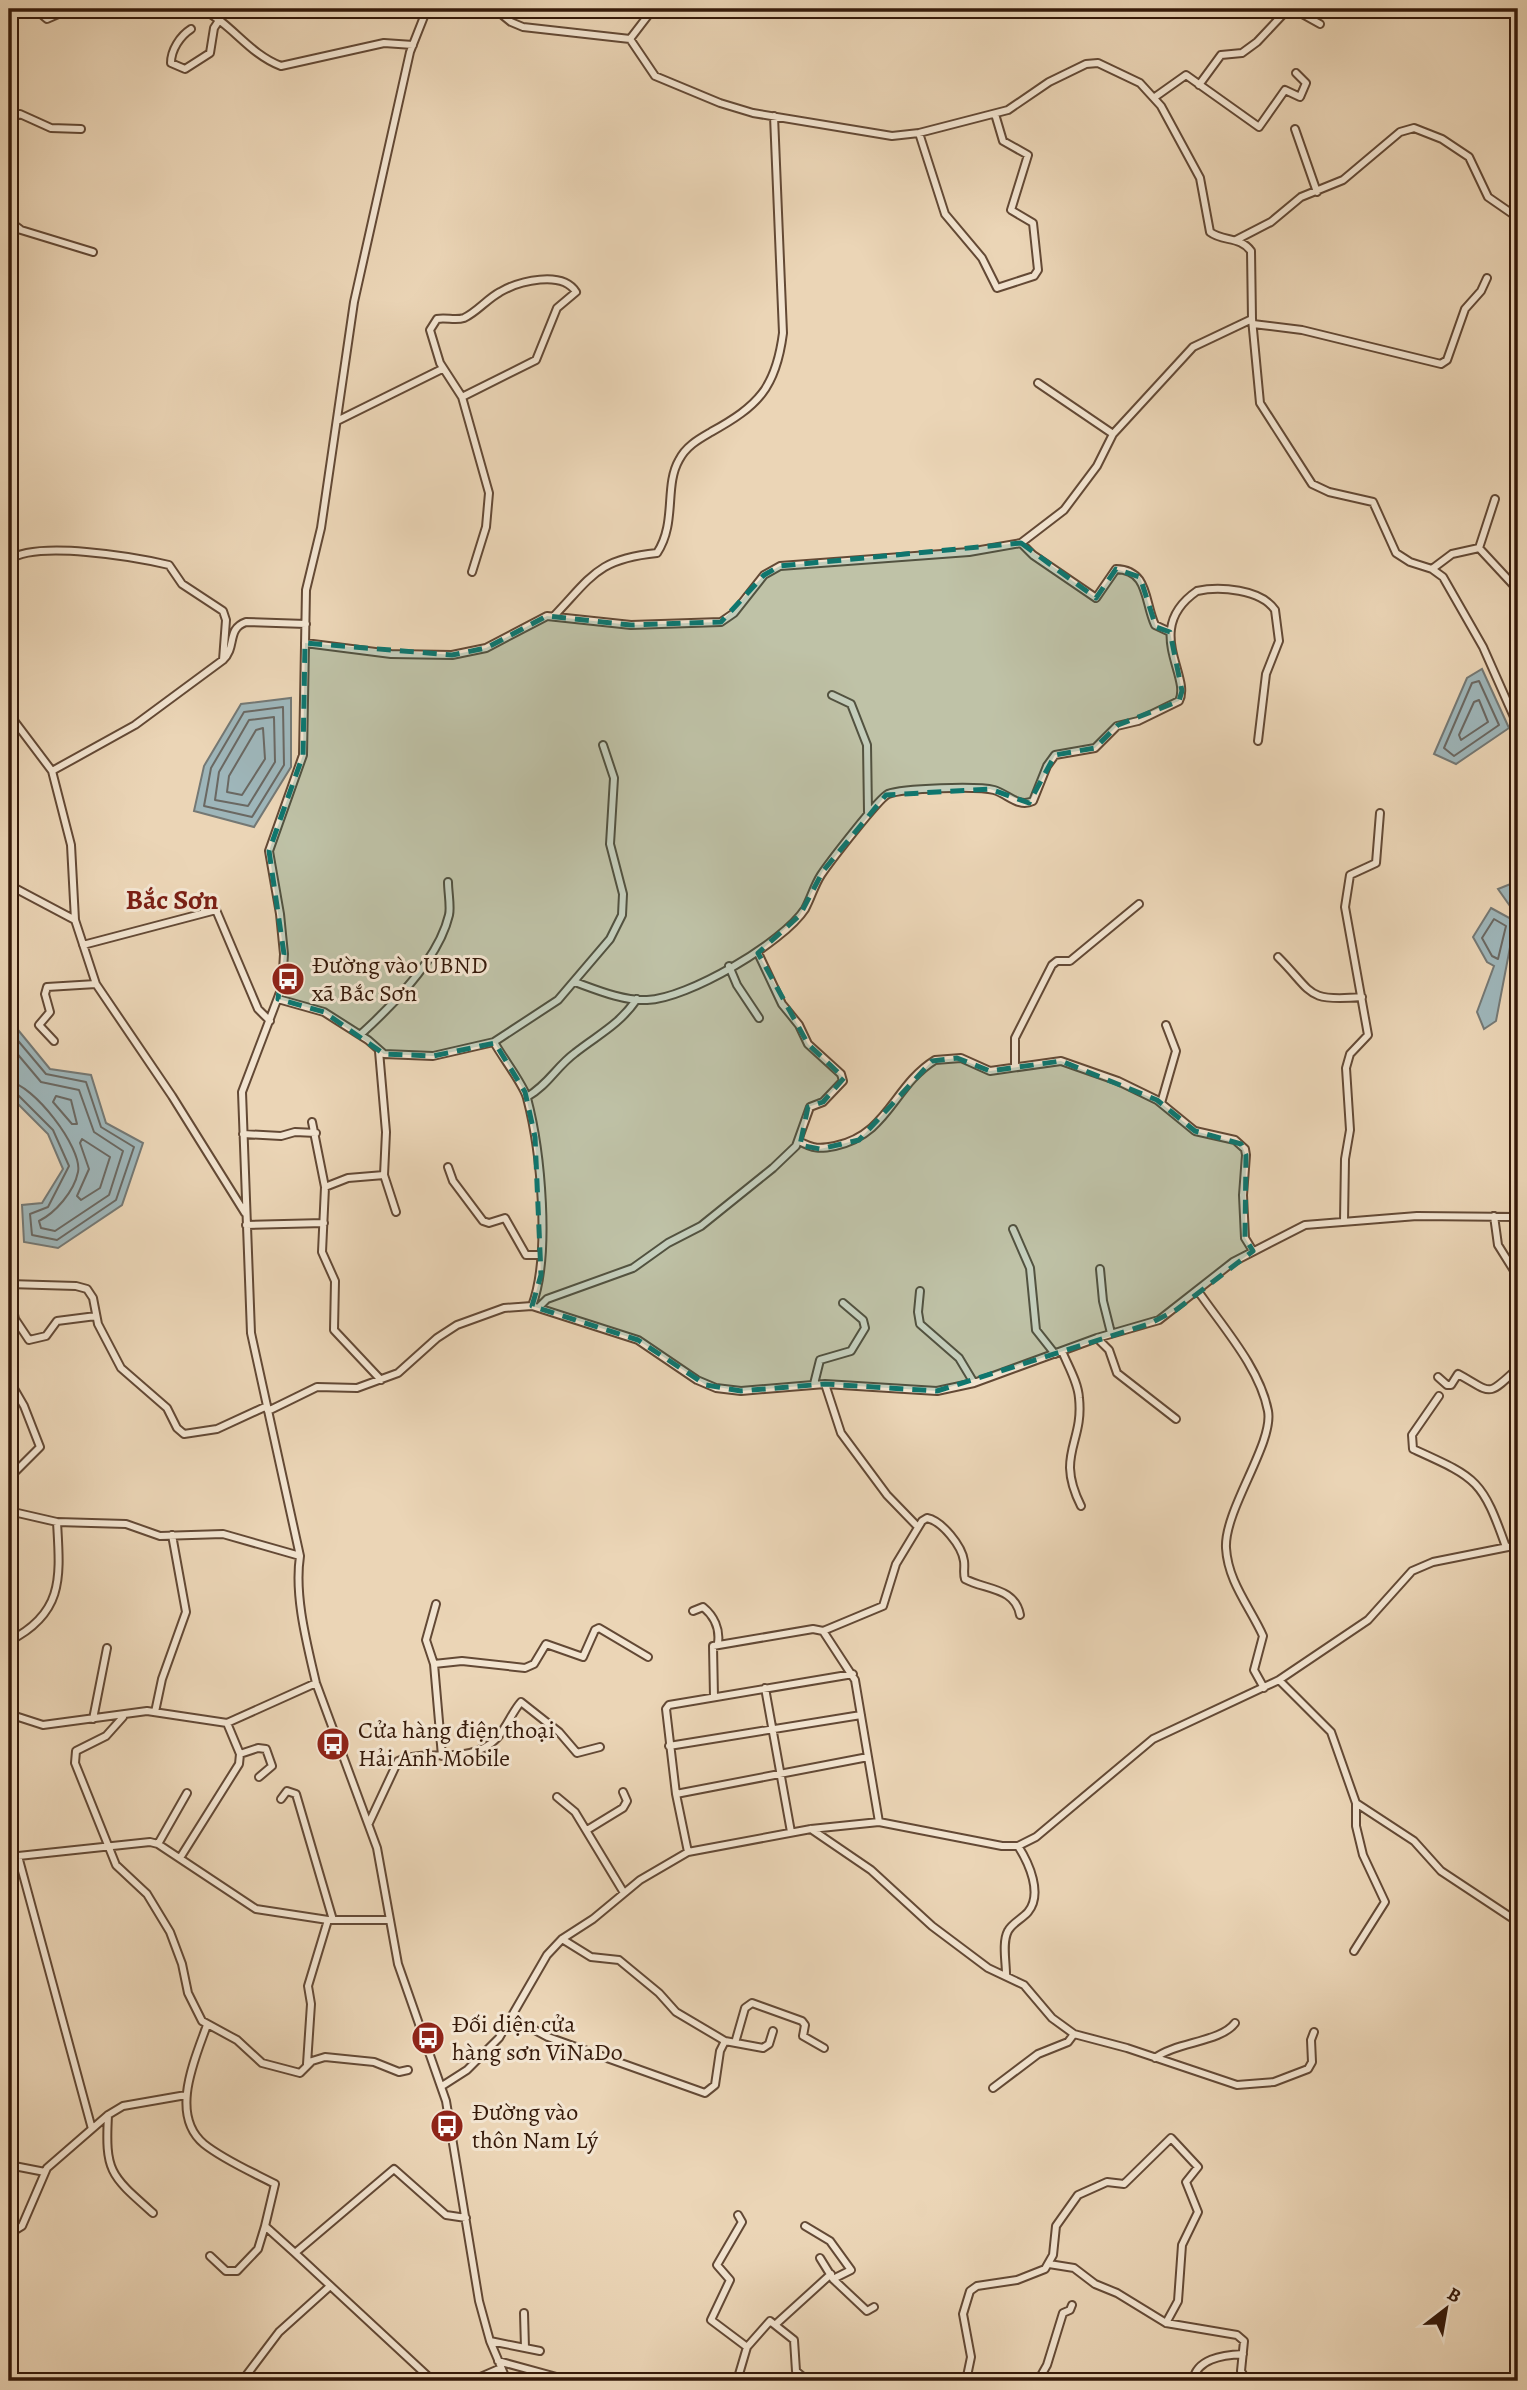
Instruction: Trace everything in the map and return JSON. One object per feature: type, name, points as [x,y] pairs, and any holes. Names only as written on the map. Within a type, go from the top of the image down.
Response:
[{"type":"street","points":[[35,9],[47,19],[70,9]]},
{"type":"street","points":[[202,9],[220,19],[251,49],[281,66],[384,43],[412,45]]},
{"type":"street","points":[[427,9],[412,45],[354,302],[321,528],[306,590],[302,759],[269,851],[281,914],[284,954],[278,999],[242,1091],[246,1225],[251,1333],[300,1556],[297,1574],[316,1683],[369,1824],[379,1858],[389,1920],[406,1991],[442,2086],[479,2301],[490,2341],[507,2381]]},
{"type":"street","points":[[495,9],[517,26],[630,39]]},
{"type":"street","points":[[630,39],[653,9]]},
{"type":"street","points":[[1199,85],[1221,55],[1242,53],[1260,40],[1291,9],[1320,24]]},
{"type":"street","points":[[191,29],[179,40],[170,59],[171,63],[184,69],[210,53],[215,28],[220,19]]},
{"type":"street","points":[[630,39],[649,70],[662,79],[720,103],[774,116],[892,136],[919,134],[995,114],[1013,107],[1049,82],[1093,63],[1131,78],[1155,97],[1200,178],[1210,232],[1247,246],[1252,257],[1253,321],[1262,408],[1288,441],[1307,478],[1320,489],[1373,502],[1396,553],[1410,562],[1432,569],[1443,577],[1483,647],[1518,726]]},
{"type":"street","points":[[1155,97],[1181,75],[1189,76],[1259,127],[1285,90],[1300,97],[1306,83],[1296,73]]},
{"type":"street","points":[[9,117],[20,114],[51,128],[82,129]]},
{"type":"street","points":[[919,134],[945,214],[982,258],[997,288],[1034,276],[1038,270],[1032,220],[1011,210],[1028,155],[1003,141],[995,114]]},
{"type":"street","points":[[554,616],[600,568],[614,561],[657,554],[668,531],[678,461],[697,440],[743,414],[757,402],[778,368],[783,333],[774,116]]},
{"type":"street","points":[[1236,240],[1271,222],[1301,197],[1343,180],[1400,132],[1414,128],[1423,130],[1473,162],[1488,197],[1514,215],[1517,221],[1514,240]]},
{"type":"street","points":[[1295,129],[1317,192]]},
{"type":"street","points":[[9,221],[21,230],[93,252]]},
{"type":"street","points":[[305,643],[404,655],[464,655],[486,648],[540,619],[554,616],[631,625],[721,621],[734,612],[764,575],[780,566],[969,552],[1021,543],[1065,510],[1097,466],[1113,434],[1198,343],[1253,321],[1441,363],[1447,360],[1465,309],[1481,291],[1487,278]]},
{"type":"street","points":[[462,397],[536,360],[557,308],[576,292],[573,287],[553,280],[533,281],[502,290],[467,316],[437,319],[430,335],[442,369],[462,397],[489,494],[486,527],[472,572]]},
{"type":"street","points":[[337,421],[442,369]]},
{"type":"street","points":[[1038,383],[1113,434]]},
{"type":"street","points":[[1479,548],[1495,499]]},
{"type":"street","points":[[1021,543],[1096,598],[1116,569],[1137,574],[1143,582],[1155,625],[1170,632]]},
{"type":"street","points":[[1432,569],[1451,554],[1479,548]]},
{"type":"street","points":[[1479,548],[1518,590]]},
{"type":"street","points":[[9,560],[25,551],[58,550],[169,565],[182,584],[223,611],[226,620],[223,660]]},
{"type":"street","points":[[575,982],[636,999],[657,999],[688,989],[758,953],[800,915],[824,871],[868,812],[886,795],[902,791],[990,789],[1023,803],[1033,801],[1047,766],[1055,755],[1095,748],[1116,726],[1138,721],[1179,701],[1182,691],[1172,658],[1170,632],[1183,603],[1197,591],[1241,592],[1272,605],[1278,617],[1279,641],[1266,674],[1258,741]]},
{"type":"street","points":[[52,771],[135,725],[223,660],[231,649],[233,631],[242,623],[306,624]]},
{"type":"street","points":[[832,695],[851,704],[867,745],[868,812]]},
{"type":"street","points":[[9,714],[52,771],[71,845],[75,920],[96,984],[172,1096],[246,1214]]},
{"type":"street","points":[[278,999],[324,1012],[360,1034],[379,1051],[390,1055],[432,1056],[494,1042],[561,998],[615,932],[624,904],[610,844],[614,778],[603,745]]},
{"type":"street","points":[[1344,1221],[1345,1159],[1350,1129],[1346,1068],[1350,1054],[1367,1035],[1345,901],[1347,879],[1362,867],[1373,867],[1376,863],[1380,813]]},
{"type":"street","points":[[360,1034],[387,1010],[425,962],[449,915],[448,882]]},
{"type":"street","points":[[9,885],[75,920]]},
{"type":"street","points":[[1015,1066],[1015,1038],[1052,965],[1057,961],[1070,961],[1139,904]]},
{"type":"street","points":[[83,945],[216,911],[258,1009],[270,1021]]},
{"type":"street","points":[[536,1306],[547,1299],[633,1268],[668,1243],[701,1226],[774,1168],[799,1141],[810,1107],[823,1102],[844,1078],[808,1044],[799,1025],[782,1004],[774,981],[758,953]]},
{"type":"street","points":[[1278,957],[1300,984],[1316,996],[1323,999],[1362,996]]},
{"type":"street","points":[[729,967],[737,985],[759,1017]]},
{"type":"street","points":[[54,1041],[39,1026],[50,1012],[45,994],[47,987],[96,984]]},
{"type":"street","points":[[527,1097],[549,1083],[574,1054],[621,1021],[636,999]]},
{"type":"street","points":[[1161,1103],[1176,1051],[1166,1025]]},
{"type":"street","points":[[494,1042],[527,1097],[536,1137],[541,1255],[536,1306]]},
{"type":"street","points":[[379,1051],[386,1132],[384,1175],[396,1212]]},
{"type":"street","points":[[799,1141],[820,1149],[859,1140],[878,1124],[894,1101],[935,1060],[961,1058],[986,1070],[1062,1061],[1118,1081],[1161,1103],[1195,1131],[1228,1136],[1245,1149],[1245,1238],[1253,1251]]},
{"type":"street","points":[[312,1122],[325,1187],[323,1257],[335,1281],[334,1330],[381,1380]]},
{"type":"street","points":[[243,1134],[281,1136],[295,1132],[316,1133]]},
{"type":"street","points":[[448,1167],[453,1181],[483,1221],[489,1223],[505,1218],[526,1255],[541,1255]]},
{"type":"street","points":[[325,1187],[348,1178],[384,1175]]},
{"type":"street","points":[[9,1284],[81,1287],[90,1293],[96,1316],[126,1374],[167,1408],[177,1428],[184,1434],[218,1429],[317,1387],[351,1389],[381,1380],[404,1370],[437,1338],[457,1325],[504,1308],[536,1306],[638,1340],[697,1380],[716,1388],[740,1391],[825,1384],[928,1392],[974,1382],[1111,1333],[1159,1320],[1225,1268],[1305,1225],[1344,1221],[1516,1217],[1518,1180]]},
{"type":"street","points":[[1494,1216],[1497,1245],[1518,1278]]},
{"type":"street","points":[[246,1225],[324,1223]]},
{"type":"street","points":[[1013,1229],[1030,1268],[1036,1330],[1058,1352],[1079,1397],[1068,1469],[1071,1487],[1081,1506]]},
{"type":"street","points":[[1100,1269],[1103,1301],[1111,1333]]},
{"type":"street","points":[[9,1291],[15,1319],[29,1340],[46,1336],[60,1320],[96,1316]]},
{"type":"street","points":[[920,1291],[920,1324],[959,1358],[974,1382]]},
{"type":"street","points":[[1198,1291],[1250,1369],[1268,1411],[1266,1433],[1252,1464],[1228,1534],[1226,1548],[1238,1592],[1263,1636],[1254,1670],[1264,1688]]},
{"type":"street","points":[[814,1384],[820,1360],[851,1351],[865,1328],[863,1321],[844,1303]]},
{"type":"street","points":[[1097,1338],[1108,1350],[1117,1373],[1177,1419]]},
{"type":"street","points":[[1438,1377],[1451,1385],[1458,1374],[1484,1391],[1490,1391],[1518,1368]]},
{"type":"street","points":[[9,1380],[24,1406],[40,1447],[9,1478]]},
{"type":"street","points":[[825,1384],[841,1433],[887,1494],[918,1527]]},
{"type":"street","points":[[1439,1396],[1412,1435],[1413,1449],[1455,1467],[1481,1489],[1492,1507],[1506,1548]]},
{"type":"street","points":[[9,1511],[57,1522],[120,1523],[155,1535],[223,1534],[300,1556]]},
{"type":"street","points":[[823,1632],[883,1606],[896,1564],[918,1527],[927,1518],[935,1521],[962,1554],[965,1579],[992,1587],[1014,1599],[1020,1615]]},
{"type":"street","points":[[9,1641],[37,1623],[53,1600],[60,1573],[57,1522]]},
{"type":"street","points":[[155,1712],[162,1679],[186,1612],[172,1535]]},
{"type":"street","points":[[442,2086],[479,2060],[499,2038],[547,1955],[562,1939],[655,1870],[688,1852],[791,1832],[879,1822],[1002,1846],[1018,1846],[1036,1837],[1153,1739],[1279,1681],[1368,1620],[1404,1578],[1422,1565],[1518,1545]]},
{"type":"street","points":[[436,1604],[426,1634],[434,1664],[442,1756]]},
{"type":"street","points":[[693,1611],[704,1607],[711,1615],[718,1631],[718,1643]]},
{"type":"street","points":[[434,1664],[463,1661],[525,1668],[534,1664],[546,1644],[583,1657],[595,1630],[599,1628],[648,1657]]},
{"type":"street","points":[[714,1697],[710,1650],[718,1643],[813,1629],[823,1632],[853,1674],[879,1822]]},
{"type":"street","points":[[93,1719],[107,1648]]},
{"type":"street","points":[[688,1852],[668,1746],[666,1709],[670,1705],[853,1674]]},
{"type":"street","points":[[1279,1681],[1331,1732],[1356,1803],[1356,1826],[1363,1855],[1385,1902],[1354,1951]]},
{"type":"street","points":[[9,1714],[43,1725],[155,1712],[227,1723],[316,1683]]},
{"type":"street","points":[[765,1688],[791,1832]]},
{"type":"street","points":[[369,1824],[398,1761],[475,1751],[489,1745],[498,1737],[522,1702],[559,1732],[577,1753],[600,1747]]},
{"type":"street","points":[[668,1746],[861,1715]]},
{"type":"street","points":[[123,1717],[111,1732],[79,1748],[74,1755],[119,1870],[147,1894],[165,1923],[182,1964],[190,1998],[207,2025],[233,2037],[262,2063],[276,2069],[300,2073],[307,2064],[325,2057],[374,2062],[399,2072],[408,2070]]},
{"type":"street","points":[[180,1858],[235,1771],[240,1754],[227,1723]]},
{"type":"street","points":[[240,1754],[258,1748],[267,1749],[272,1766],[259,1777]]},
{"type":"street","points":[[676,1794],[868,1757]]},
{"type":"street","points":[[281,1799],[286,1791],[296,1794],[330,1920],[307,1986],[310,2004],[307,2064]]},
{"type":"street","points":[[587,1830],[623,1808],[627,1801],[623,1792]]},
{"type":"street","points":[[158,1844],[187,1793]]},
{"type":"street","points":[[557,1797],[575,1812],[624,1893]]},
{"type":"street","points":[[1356,1803],[1414,1841],[1441,1871],[1518,1922]]},
{"type":"street","points":[[811,1829],[869,1869],[932,1926],[988,1968],[1006,1974],[1029,1989],[1052,2018],[1074,2034],[1229,2084],[1274,2082],[1310,2067],[1314,2032]]},
{"type":"street","points":[[9,1857],[134,1842],[158,1844],[256,1909],[330,1920],[389,1920]]},
{"type":"street","points":[[1006,1974],[1008,1930],[1027,1913],[1034,1895],[1031,1869],[1018,1846]]},
{"type":"street","points":[[18,1856],[92,2129]]},
{"type":"street","points":[[562,1939],[591,1957],[619,1960],[659,1993],[676,2012],[725,2041],[763,2048],[773,2031]]},
{"type":"street","points":[[735,2043],[745,2008],[752,2003],[802,2021],[805,2025],[803,2036],[824,2048]]},
{"type":"street","points":[[512,2018],[548,2037],[705,2093],[715,2085],[720,2052],[725,2041]]},
{"type":"street","points":[[1155,2058],[1176,2046],[1224,2033],[1234,2024]]},
{"type":"street","points":[[207,2025],[186,2095],[190,2119],[203,2143],[275,2184],[258,2249],[237,2271],[226,2271],[209,2256]]},
{"type":"street","points":[[993,2088],[1038,2054],[1068,2042],[1074,2034]]},
{"type":"street","points":[[9,2234],[22,2226],[45,2172],[108,2115],[123,2106],[186,2095]]},
{"type":"street","points":[[108,2115],[109,2166],[126,2189],[153,2213]]},
{"type":"street","points":[[966,2381],[971,2357],[963,2314],[970,2291],[977,2286],[1021,2279],[1038,2273],[1049,2264],[1056,2226],[1078,2195],[1107,2182],[1122,2185],[1169,2139],[1175,2140],[1198,2167],[1186,2182],[1198,2211],[1182,2245],[1178,2301],[1166,2323]]},
{"type":"street","points":[[9,2165],[45,2172]]},
{"type":"street","points":[[295,2253],[394,2169],[446,2215],[466,2218]]},
{"type":"street","points":[[738,2215],[742,2222],[717,2265],[730,2280],[711,2320],[747,2347]]},
{"type":"street","points":[[265,2226],[433,2381]]},
{"type":"street","points":[[776,2324],[832,2277],[851,2270],[830,2241],[805,2226]]},
{"type":"street","points":[[820,2258],[832,2277],[867,2311],[874,2307]]},
{"type":"street","points":[[1049,2264],[1074,2268],[1095,2284],[1117,2293],[1166,2323],[1237,2334],[1244,2341],[1241,2371],[1247,2381]]},
{"type":"street","points":[[242,2381],[279,2332],[329,2287]]},
{"type":"street","points":[[1038,2381],[1047,2365],[1063,2313],[1072,2305]]},
{"type":"street","points":[[524,2313],[525,2348]]},
{"type":"street","points":[[737,2381],[747,2347],[770,2321],[794,2340],[796,2371],[808,2381]]},
{"type":"street","points":[[490,2341],[540,2351]]},
{"type":"street","points":[[1193,2381],[1194,2371],[1199,2364],[1243,2354]]},
{"type":"street","points":[[471,2381],[499,2364],[571,2381]]},
{"type":"highlighted area","points":[[1021,543],[1096,598],[1116,569],[1140,577],[1156,627],[1170,632],[1182,691],[1179,701],[1118,725],[1095,748],[1055,755],[1029,803],[990,789],[886,795],[823,871],[800,915],[758,953],[808,1044],[844,1078],[823,1102],[808,1107],[800,1145],[820,1149],[859,1140],[932,1061],[957,1058],[990,1071],[1061,1061],[1157,1100],[1195,1131],[1241,1144],[1246,1155],[1245,1238],[1253,1251],[1176,1310],[1149,1324],[937,1391],[825,1384],[741,1391],[706,1385],[638,1340],[532,1306],[541,1275],[535,1137],[525,1092],[495,1043],[433,1056],[384,1054],[324,1012],[278,999],[284,954],[269,851],[303,755],[305,643],[452,655],[486,648],[547,616],[631,625],[721,622],[764,575],[780,566]]},
{"type":"water","points":[[1482,669],[1509,728],[1456,764],[1434,754],[1467,678]]},
{"type":"water","points":[[291,698],[291,767],[254,827],[194,811],[204,766],[241,704]]},
{"type":"water","points":[[1518,881],[1518,911],[1510,906],[1498,889]]},
{"type":"water","points":[[1491,908],[1515,921],[1496,1021],[1484,1029],[1477,1012],[1494,966],[1487,962],[1473,937]]},
{"type":"water","points":[[9,977],[14,1025],[50,1069],[91,1075],[106,1123],[143,1143],[122,1205],[58,1248],[24,1242],[22,1205],[42,1203],[63,1169],[48,1134],[9,1095]]},
{"type":"place","name":"Đường vào UBND xã Bắc Sơn","points":[[288,979]]},
{"type":"place","name":"Cửa hàng điện thoại Hải Anh Mobile","points":[[333,1744]]},
{"type":"place","name":"Đối diện cửa hàng sơn ViNaDo","points":[[428,2038]]},
{"type":"place","name":"Đường vào thôn Nam Lý","points":[[447,2126]]},
{"type":"district","name":"Bắc Sơn","points":[[172,899]]}]
